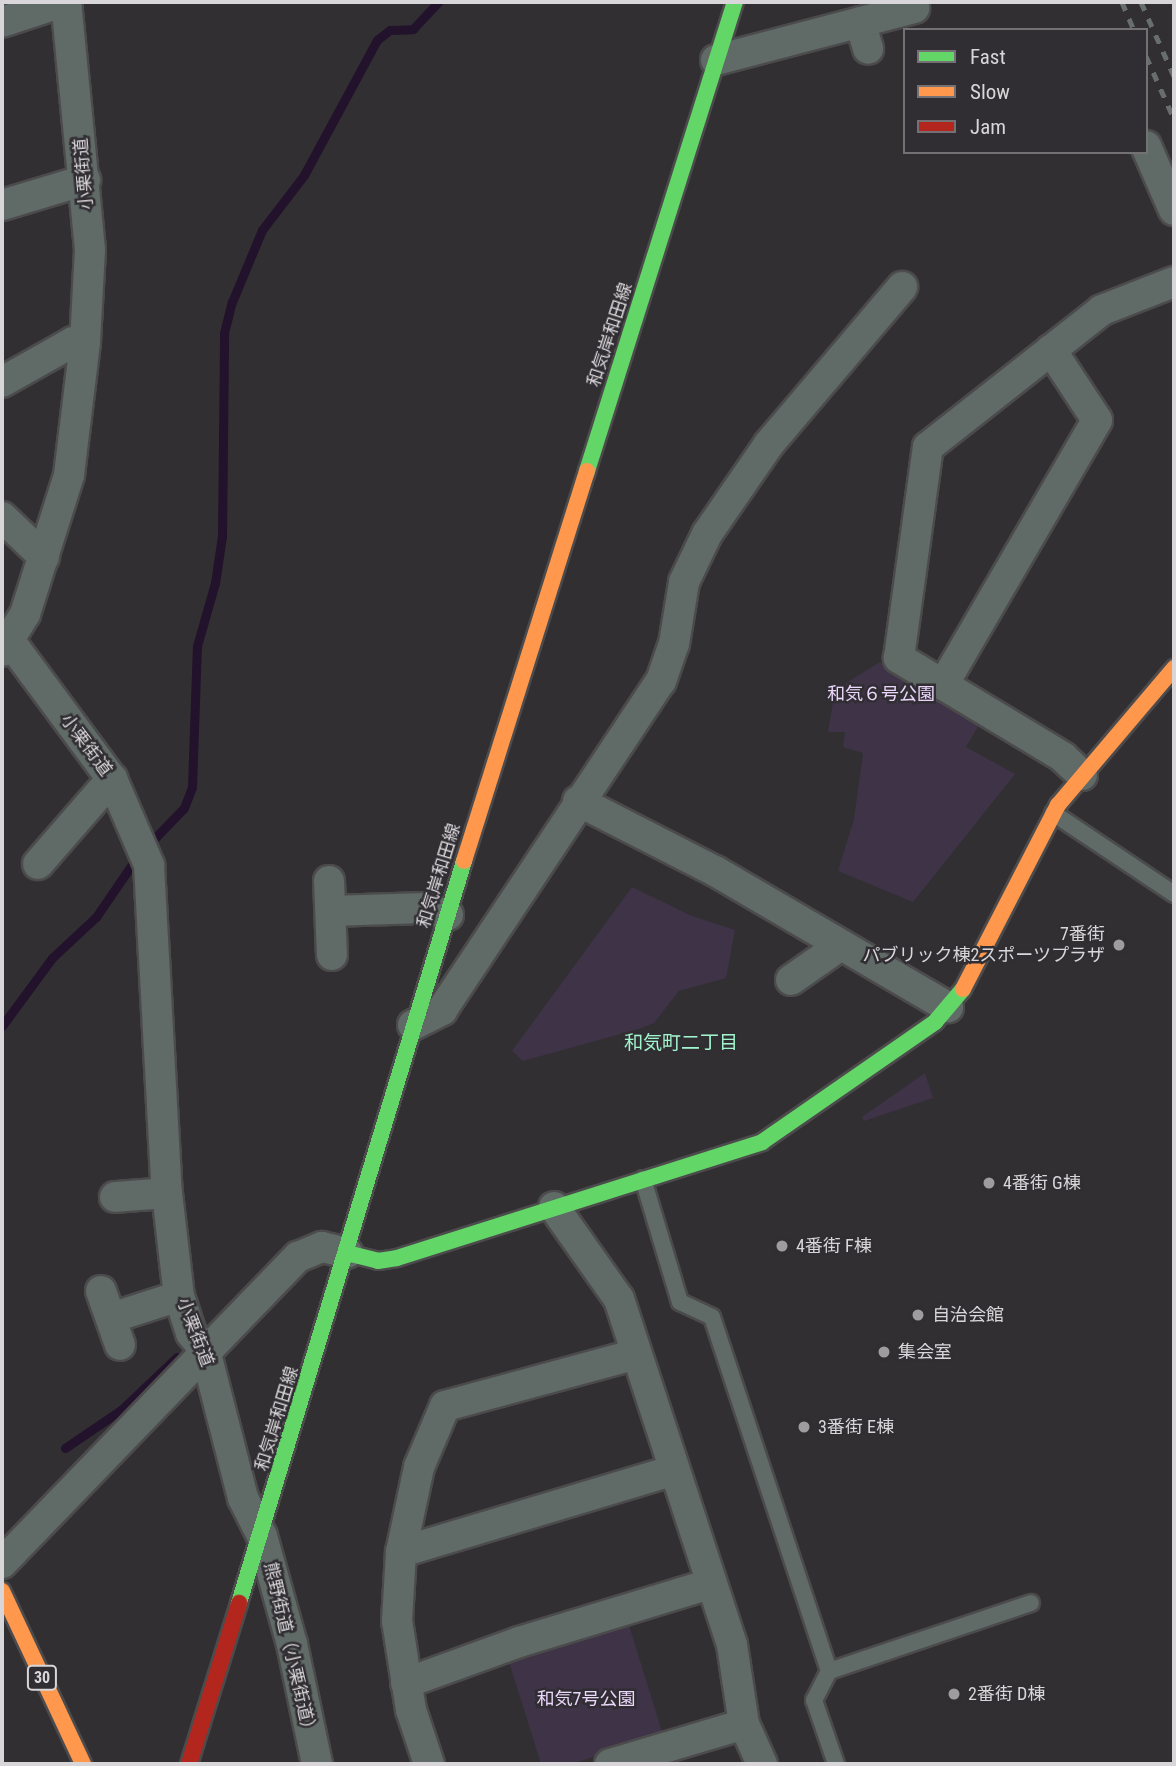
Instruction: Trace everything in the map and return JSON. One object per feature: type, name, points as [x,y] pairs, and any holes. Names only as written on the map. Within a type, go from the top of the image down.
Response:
[{"type":"main road","name":"和気岸和田線","points":[[189,1764],[262,1536],[347,1253],[375,1142],[735,2]]},
{"type":"main road","points":[[347,1253],[378,1261],[397,1258],[762,1142],[935,1022],[962,990],[1053,813],[1174,668]]},
{"type":"main road","name":"30","points":[[2,1591],[83,1764]]},
{"type":"street","points":[[2,22],[64,2]]},
{"type":"street","name":"小栗街道","points":[[64,2],[85,180],[90,250],[85,342],[69,475],[25,614],[5,646],[112,779],[149,865],[167,1193],[179,1296],[191,1333],[205,1350],[243,1498],[262,1536]]},
{"type":"street","points":[[716,60],[864,36],[915,8]]},
{"type":"street","points":[[1148,151],[1174,210]]},
{"type":"street","points":[[2,205],[85,180]]},
{"type":"street","points":[[1082,775],[1063,757],[899,658],[928,447],[1102,310],[1174,282]]},
{"type":"street","points":[[414,1025],[442,1010],[578,801],[661,681],[674,644],[684,582],[707,534],[769,444],[902,287]]},
{"type":"street","points":[[2,382],[73,342],[85,342]]},
{"type":"street","points":[[943,685],[1097,419],[1051,350]]},
{"type":"street","points":[[2,517],[44,557]]},
{"type":"street","points":[[38,864],[112,779]]},
{"type":"street","points":[[578,801],[715,871],[948,1007]]},
{"type":"street","points":[[330,881],[332,955]]},
{"type":"street","points":[[331,911],[424,908],[448,915]]},
{"type":"street","points":[[791,980],[841,945]]},
{"type":"street","points":[[116,1197],[167,1193]]},
{"type":"street","points":[[554,1207],[619,1299],[710,1584],[733,1645],[744,1724],[762,1764]]},
{"type":"street","points":[[2,1563],[205,1350],[298,1257],[322,1247],[347,1253]]},
{"type":"street","points":[[111,1318],[179,1296]]},
{"type":"street","points":[[429,1764],[406,1683],[397,1621],[401,1552],[419,1466],[445,1406],[636,1354]]},
{"type":"street","points":[[401,1552],[674,1470]]},
{"type":"street","name":"熊野街道（小栗街道）","points":[[262,1536],[292,1644],[317,1764]]},
{"type":"street","points":[[406,1683],[519,1642],[710,1584]]},
{"type":"street","points":[[610,1764],[744,1724]]},
{"type":"lane","points":[[1053,813],[1174,894]]},
{"type":"lane","points":[[643,1179],[681,1302],[712,1317],[829,1671]]},
{"type":"lane","points":[[836,1764],[814,1700],[829,1671],[1031,1603]]},
{"type":"green space","name":"和気６号公園","points":[[880,662],[980,723],[966,747],[1015,774],[913,902],[838,871],[854,819],[863,753],[843,747],[845,732],[828,732],[835,690]]},
{"type":"green space","points":[[632,887],[692,916],[735,930],[726,978],[679,991],[654,1023],[642,1028],[523,1061],[512,1051]]},
{"type":"green space","points":[[925,1073],[933,1098],[864,1121],[862,1117]]},
{"type":"green space","name":"和気7号公園","points":[[629,1625],[663,1735],[571,1764],[541,1764],[509,1662]]},
{"type":"waterway","points":[[151,842],[184,808],[192,787],[197,646],[215,583],[222,536],[224,333],[232,302],[262,230],[304,175],[377,40],[390,30],[413,29],[438,2]]},
{"type":"waterway","points":[[2,1026],[52,958],[96,917],[133,863]]},
{"type":"waterway","points":[[65,1448],[121,1410],[177,1357]]},
{"type":"railway","points":[[1122,2],[1133,28]]},
{"type":"railway","points":[[1141,2],[1174,76]]},
{"type":"railway","points":[[1148,60],[1174,119]]},
{"type":"traffic: fast","points":[[587,471],[735,2]]},
{"type":"traffic: fast","points":[[239,1603],[464,861]]},
{"type":"traffic: fast","points":[[347,1253],[378,1261],[397,1258],[762,1142],[935,1022],[963,989]]},
{"type":"traffic: slow","points":[[464,861],[587,471]]},
{"type":"traffic: slow","points":[[963,989],[1058,805],[1174,668]]},
{"type":"traffic: slow","points":[[2,1591],[83,1764]]},
{"type":"traffic: jam","points":[[189,1764],[239,1603]]},
{"type":"place","name":"7番街 パブリック棟2スポーツプラザ","points":[[1119,945]]},
{"type":"place","name":"4番街 G棟","points":[[989,1183]]},
{"type":"place","name":"4番街 F棟","points":[[782,1246]]},
{"type":"place","name":"自治会館","points":[[918,1315]]},
{"type":"place","name":"集会室","points":[[884,1352]]},
{"type":"place","name":"3番街 E棟","points":[[804,1427]]},
{"type":"place","name":"2番街 D棟","points":[[954,1694]]},
{"type":"district","name":"和気町二丁目","points":[[681,1043]]}]
